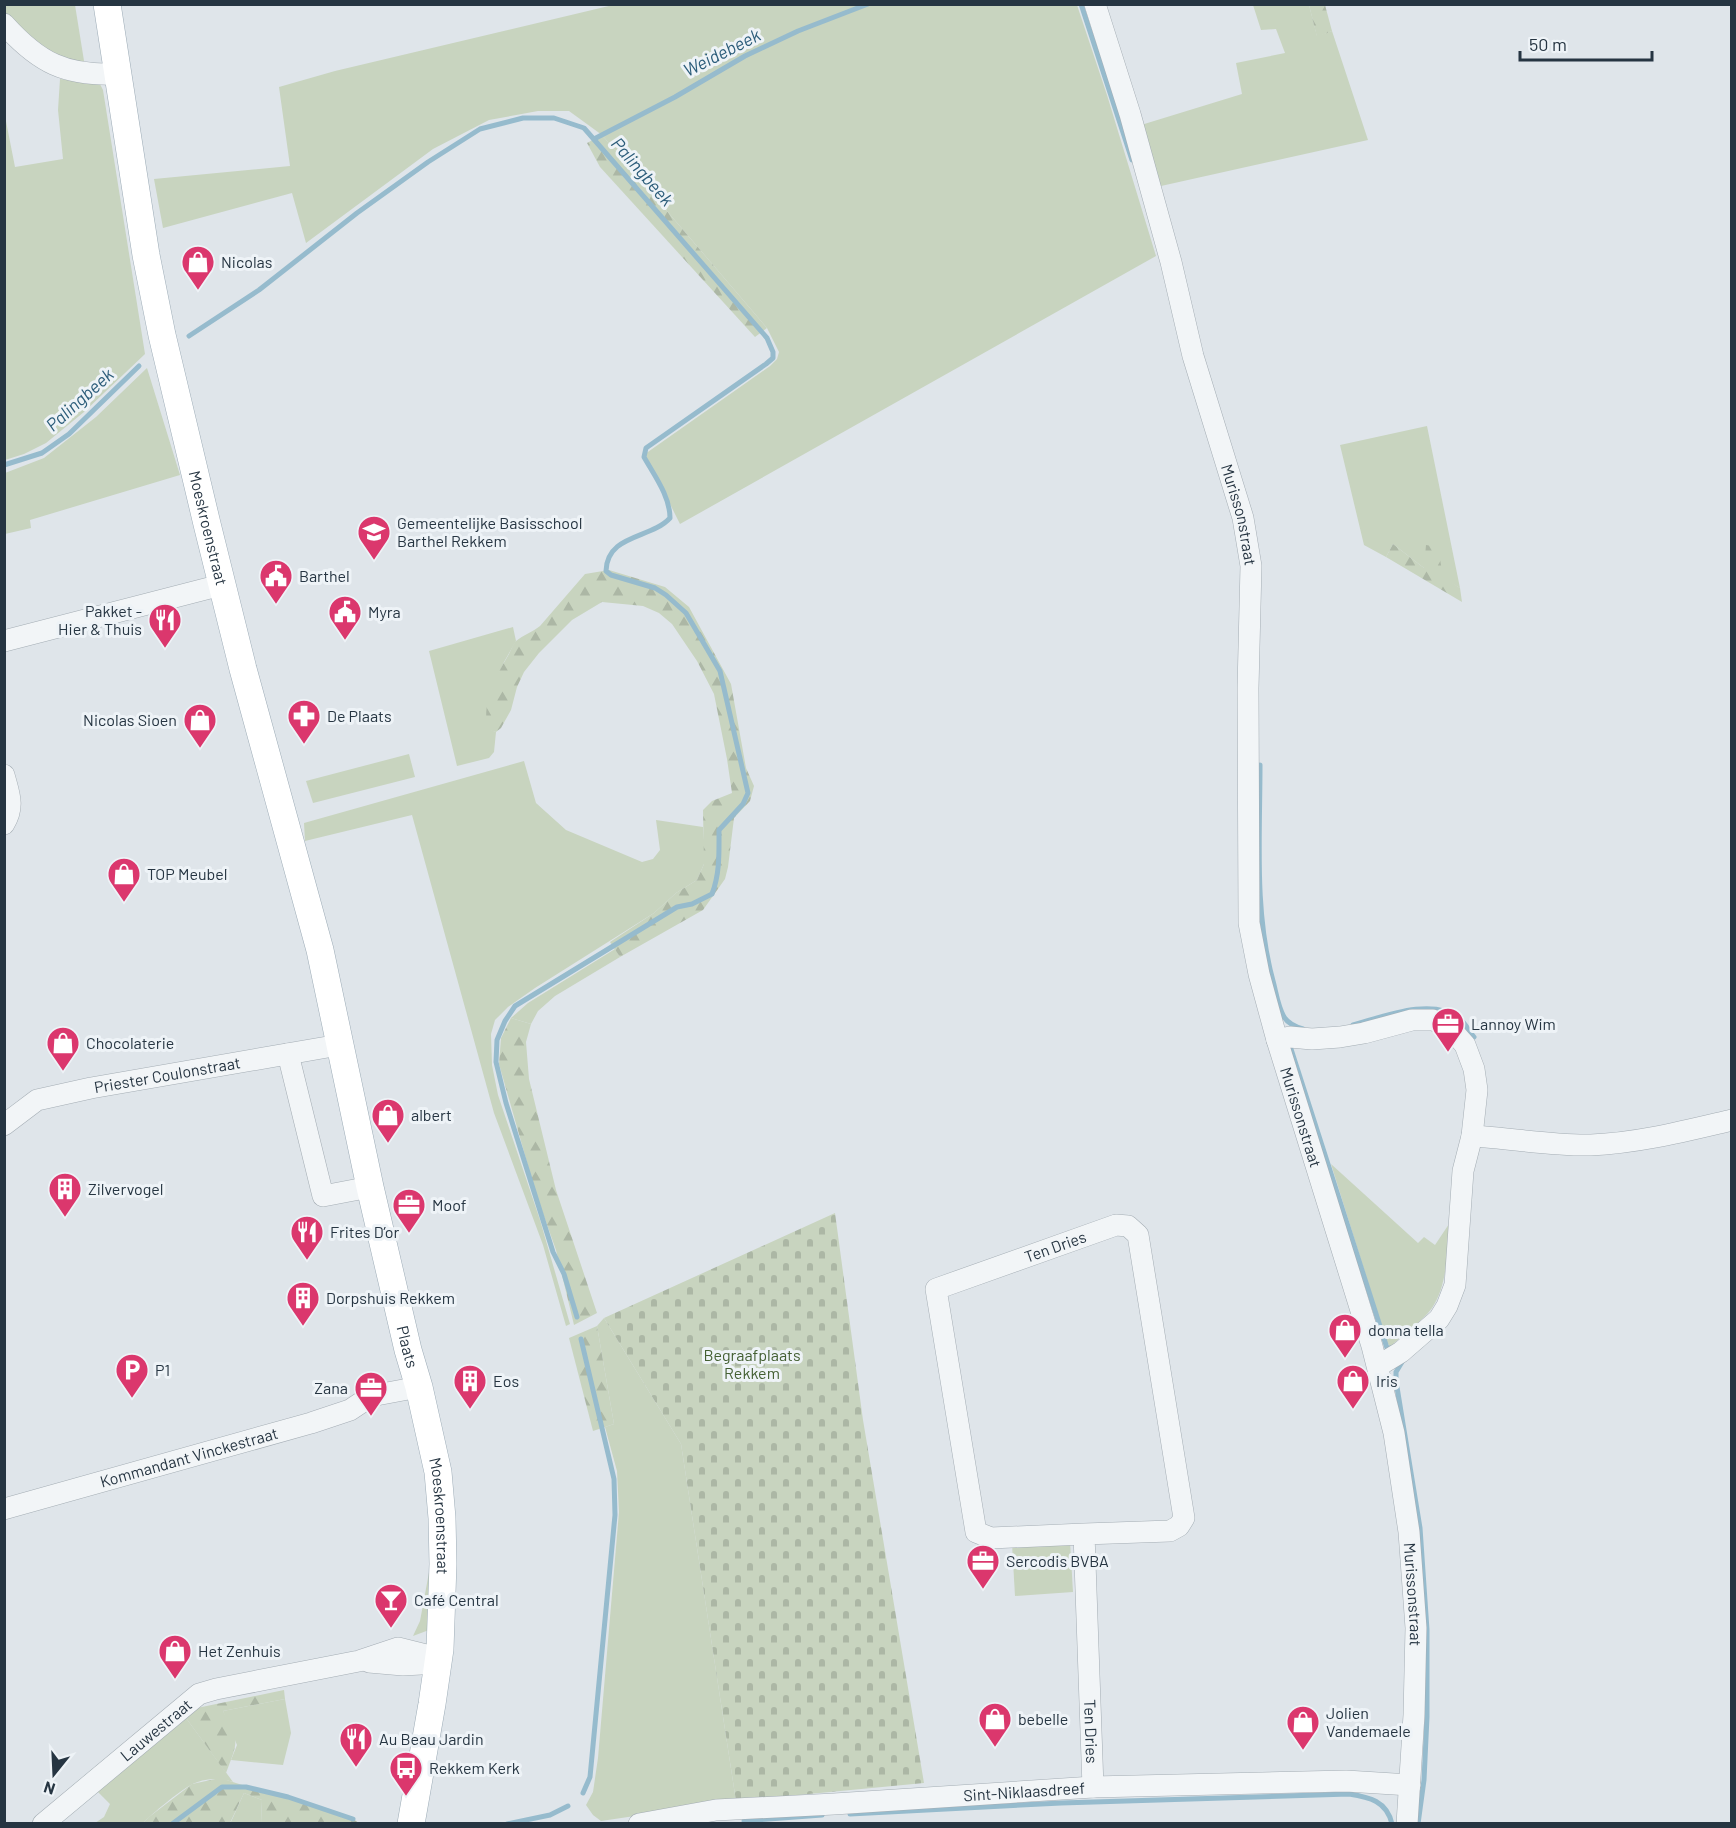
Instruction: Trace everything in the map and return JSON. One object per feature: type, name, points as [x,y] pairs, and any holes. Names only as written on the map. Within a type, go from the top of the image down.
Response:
[{"type":"main road","name":"Moeskroenstraat","points":[[106,4],[146,255],[158,312],[222,585],[320,950],[339,1045]]},
{"type":"main road","name":"Plaats","points":[[339,1045],[408,1350],[419,1387]]},
{"type":"main road","name":"Moeskroenstraat","points":[[411,1824],[432,1704],[443,1563],[438,1472],[419,1387]]},
{"type":"street","name":"Murissonstraat","points":[[1095,4],[1130,114],[1172,262],[1193,356],[1243,518],[1251,566],[1248,688],[1249,923],[1259,974],[1277,1040],[1378,1366],[1394,1433],[1409,1532],[1416,1628],[1416,1672],[1407,1824]]},
{"type":"street","points":[[4,24],[29,50],[69,71],[118,74]]},
{"type":"street","points":[[4,641],[222,585]]},
{"type":"street","points":[[4,775],[11,801],[10,815],[4,824]]},
{"type":"street","points":[[1277,1040],[1290,1037],[1312,1039],[1340,1037],[1412,1020],[1433,1020],[1449,1027],[1465,1045],[1474,1069],[1477,1090],[1472,1136],[1463,1171],[1455,1285],[1447,1306],[1438,1319],[1401,1352],[1378,1366]]},
{"type":"street","name":"Priester Coulonstraat","points":[[4,1125],[37,1100],[90,1088],[339,1045]]},
{"type":"street","points":[[288,1054],[323,1196],[370,1187]]},
{"type":"street","points":[[1472,1136],[1591,1145],[1638,1140],[1731,1120]]},
{"type":"street","name":"Ten Dries","points":[[1116,1225],[1128,1226],[1138,1235],[1184,1518],[1179,1527],[1170,1531],[1084,1534],[991,1538],[976,1532],[936,1289],[1116,1225]]},
{"type":"street","name":"Plaats","points":[[370,1396],[419,1387]]},
{"type":"street","name":"Kommandant Vinckestraat","points":[[4,1509],[310,1423],[350,1410],[370,1396]]},
{"type":"street","name":"Ten Dries","points":[[1084,1534],[1093,1787]]},
{"type":"street","name":"Lauwestraat","points":[[43,1824],[199,1694],[359,1661],[403,1665],[421,1664],[435,1653]]},
{"type":"street","name":"Sint-Niklaasdreef","points":[[639,1824],[716,1810],[1093,1787],[1346,1781],[1410,1785]]},
{"type":"green space","points":[[4,5],[75,5],[85,67],[69,64],[23,35],[5,13]]},
{"type":"green space","points":[[613,5],[1077,5],[1156,256],[680,524],[645,454],[770,366],[777,359],[779,352],[767,328],[602,135],[569,111],[538,111],[489,120],[433,149],[306,243],[292,193],[163,228],[154,179],[290,166],[279,87],[335,71]]},
{"type":"green space","points":[[1253,5],[1309,5],[1317,36],[1332,31],[1368,140],[1161,186],[1141,125],[1242,94],[1236,63],[1285,53],[1276,29],[1261,30]]},
{"type":"green space","points":[[1309,5],[1325,5],[1332,31],[1317,37]]},
{"type":"green space","points":[[60,79],[100,84],[103,90],[145,354],[84,412],[46,443],[5,460],[4,111],[15,167],[63,159],[58,110]]},
{"type":"green space","points":[[602,135],[767,328],[755,337],[600,167],[587,143]]},
{"type":"green space","points":[[147,368],[180,475],[30,520],[31,528],[5,534],[5,473],[44,458],[96,417]]},
{"type":"green space","points":[[1427,426],[1460,588],[1424,568],[1393,544],[1386,557],[1364,545],[1340,445]]},
{"type":"green space","points":[[1393,544],[1424,568],[1426,545],[1438,547],[1443,577],[1460,588],[1462,602],[1386,557]]},
{"type":"green space","points":[[609,570],[665,587],[689,607],[731,684],[746,768],[754,786],[750,801],[734,818],[725,879],[703,910],[620,957],[610,942],[654,913],[676,893],[697,880],[704,864],[703,810],[712,801],[732,793],[714,694],[697,661],[672,624],[659,613],[643,606],[602,602],[572,620],[539,653],[524,672],[511,710],[501,728],[496,732],[488,730],[486,720],[491,690],[515,642],[540,626],[585,574]]},
{"type":"green space","points":[[513,627],[516,641],[492,689],[488,729],[496,732],[494,752],[489,758],[457,766],[429,651]]},
{"type":"green space","points":[[409,754],[415,777],[313,803],[306,781]]},
{"type":"green space","points":[[524,761],[536,803],[566,830],[642,862],[653,859],[660,850],[656,820],[703,827],[705,853],[704,864],[697,880],[676,893],[654,913],[535,988],[508,1007],[495,1020],[491,1034],[492,1065],[498,1095],[540,1220],[570,1324],[566,1326],[543,1245],[494,1113],[412,815],[305,841],[304,823]]},
{"type":"green space","points":[[615,949],[620,957],[555,996],[538,1011],[531,1024],[511,1018],[528,1003]]},
{"type":"green space","points":[[511,1018],[531,1024],[526,1042],[529,1079],[556,1190],[597,1313],[574,1325],[556,1250],[536,1194],[499,1064],[501,1038]]},
{"type":"green space","points":[[1331,1164],[1418,1243],[1424,1237],[1435,1245],[1449,1224],[1446,1267],[1437,1299],[1423,1318],[1390,1347],[1386,1340]]},
{"type":"green space","name":"Begraafplaats Rekkem","points":[[835,1213],[863,1420],[924,1783],[736,1801],[681,1444],[604,1318]]},
{"type":"green space","points":[[604,1318],[681,1444],[736,1801],[601,1821],[586,1805],[593,1792],[598,1758],[619,1512],[617,1471],[605,1427],[614,1424],[597,1326]]},
{"type":"green space","points":[[597,1326],[614,1424],[593,1431],[569,1338]]},
{"type":"green space","points":[[1070,1542],[1073,1592],[1015,1596],[1012,1544]]},
{"type":"green space","points":[[430,1567],[429,1630],[413,1636],[420,1621]]},
{"type":"green space","points":[[284,1690],[285,1699],[223,1711],[235,1736],[235,1747],[226,1773],[186,1718],[197,1708]]},
{"type":"green space","points":[[285,1699],[291,1733],[283,1765],[231,1760],[237,1745],[223,1711]]},
{"type":"green space","points":[[186,1718],[233,1782],[212,1779],[196,1783],[173,1797],[143,1823],[95,1823],[104,1817],[110,1804],[97,1791]]},
{"type":"green space","points":[[220,1778],[281,1797],[288,1797],[359,1823],[261,1823],[262,1800],[244,1793],[230,1823],[143,1823],[192,1784]]},
{"type":"green space","points":[[244,1793],[262,1800],[261,1823],[230,1824]]},
{"type":"waterway","name":"Weidebeek","points":[[594,139],[675,97],[745,56],[798,31],[868,4]]},
{"type":"waterway","points":[[1081,4],[1132,160]]},
{"type":"waterway","name":"Palingbeek","points":[[189,336],[259,290],[357,213],[428,162],[480,129],[523,118],[554,118],[584,128],[767,338],[773,352],[773,358],[766,364],[646,448],[644,457],[664,494],[670,518],[662,525],[631,538],[614,550],[608,559],[606,571],[611,575],[655,588],[666,595],[686,613],[720,671],[748,793],[743,804],[719,830],[718,871],[712,894],[692,904],[677,907],[515,1006],[505,1021],[497,1040],[496,1062],[506,1103],[553,1252],[564,1274],[577,1317]]},
{"type":"waterway","name":"Palingbeek","points":[[4,465],[42,453],[69,434],[139,366]]},
{"type":"waterway","points":[[1260,765],[1259,874],[1267,955],[1282,1013],[1290,1023],[1303,1029]]},
{"type":"waterway","points":[[1353,1025],[1407,1011],[1435,1009],[1459,1018],[1474,1037]]},
{"type":"waterway","points":[[1291,1049],[1387,1348],[1392,1348]]},
{"type":"waterway","points":[[581,1339],[614,1479],[615,1515],[590,1777],[583,1793]]},
{"type":"waterway","points":[[1402,1362],[1396,1372],[1396,1381],[1420,1528],[1427,1630],[1427,1717],[1424,1780],[1418,1824]]},
{"type":"waterway","points":[[172,1824],[222,1787],[246,1787],[288,1797],[353,1819]]},
{"type":"waterway","points":[[850,1814],[1061,1803],[1349,1794],[1370,1799],[1381,1805],[1390,1816],[1392,1824]]},
{"type":"waterway","points":[[507,1824],[550,1815],[568,1806]]},
{"type":"waterway","points":[[744,1821],[822,1815]]},
{"type":"place","name":"Nicolas","points":[[198,291]]},
{"type":"place","name":"Gemeentelijke Basisschool Barthel Rekkem","points":[[374,561]]},
{"type":"place","name":"Barthel","points":[[276,605]]},
{"type":"place","name":"Myra","points":[[345,641]]},
{"type":"place","name":"Pakket - Hier & Thuis","points":[[165,649]]},
{"type":"place","name":"De Plaats","points":[[304,745]]},
{"type":"place","name":"Nicolas Sioen","points":[[200,749]]},
{"type":"place","name":"TOP Meubel","points":[[124,903]]},
{"type":"place","name":"Lannoy Wim","points":[[1448,1053]]},
{"type":"place","name":"Chocolaterie","points":[[63,1072]]},
{"type":"place","name":"albert","points":[[388,1144]]},
{"type":"place","name":"Zilvervogel","points":[[65,1218]]},
{"type":"place","name":"Moof","points":[[409,1234]]},
{"type":"place","name":"Frites D’or","points":[[307,1261]]},
{"type":"place","name":"Dorpshuis Rekkem","points":[[303,1327]]},
{"type":"place","name":"donna tella","points":[[1345,1359]]},
{"type":"place","name":"P1","points":[[132,1399]]},
{"type":"place","name":"Eos","points":[[470,1410]]},
{"type":"place","name":"Iris","points":[[1353,1410]]},
{"type":"place","name":"Zana","points":[[371,1417]]},
{"type":"place","name":"Sercodis BVBA","points":[[983,1590]]},
{"type":"place","name":"Café Central","points":[[391,1629]]},
{"type":"place","name":"Het Zenhuis","points":[[175,1680]]},
{"type":"place","name":"bebelle","points":[[995,1748]]},
{"type":"place","name":"Jolien Vandemaele","points":[[1303,1751]]},
{"type":"place","name":"Au Beau Jardin","points":[[356,1768]]},
{"type":"place","name":"Rekkem Kerk","points":[[406,1797]]}]
